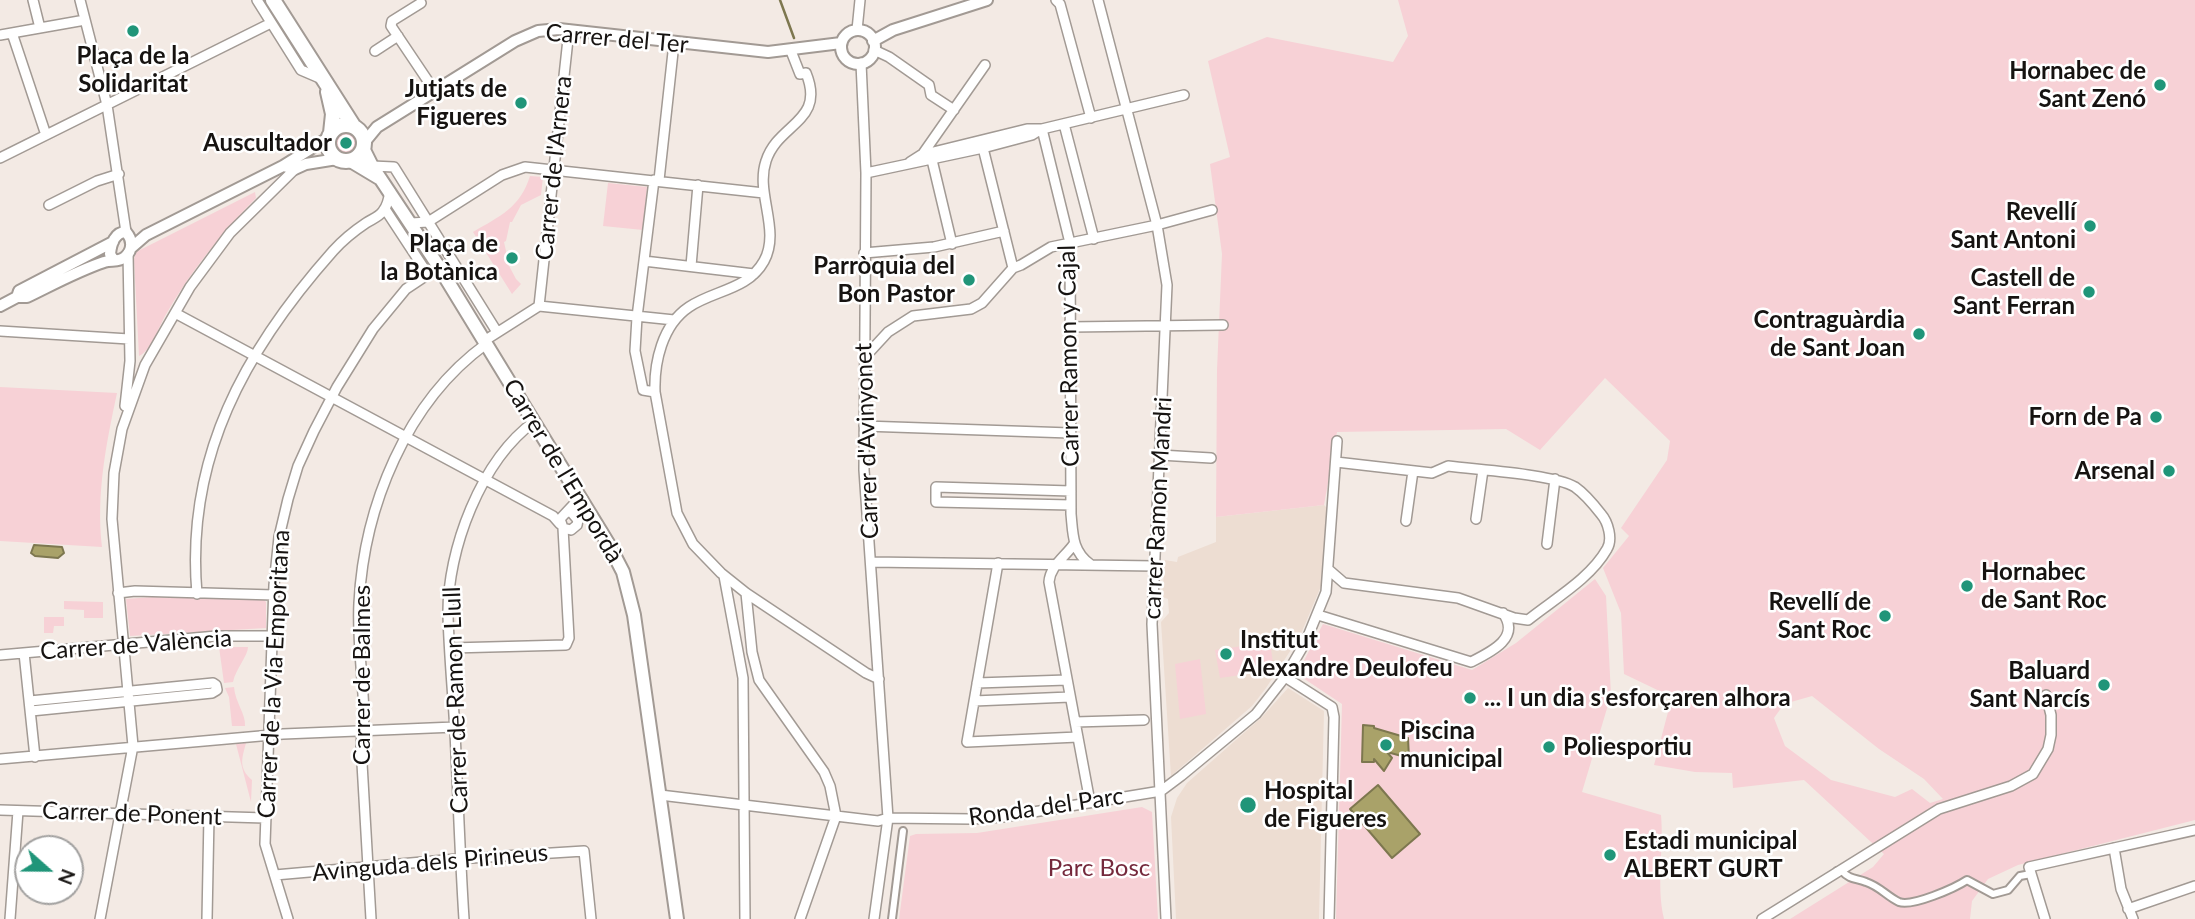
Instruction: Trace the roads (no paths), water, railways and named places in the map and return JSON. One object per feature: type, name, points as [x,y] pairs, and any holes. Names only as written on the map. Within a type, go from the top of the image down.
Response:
[{"type":"main road","points":[[273,0],[323,81],[362,136],[363,146],[359,155],[343,160],[329,150],[332,110],[323,81]]},
{"type":"main road","points":[[330,135],[340,126],[356,128]]},
{"type":"main road","name":"Carrer de l'Empordà","points":[[363,146],[372,166],[411,223],[433,270],[485,342],[618,560],[634,615],[677,919]]},
{"type":"main road","name":"Carrer de l'Empordà","points":[[343,160],[382,180]]},
{"type":"street","points":[[33,0],[40,28]]},
{"type":"street","points":[[80,0],[107,104],[125,218],[121,236],[110,254],[128,278]]},
{"type":"street","points":[[257,0],[301,70],[323,81]]},
{"type":"street","points":[[857,30],[860,0]]},
{"type":"street","points":[[954,110],[931,95],[929,85],[874,46],[867,33],[857,30],[847,34],[841,43],[846,59],[861,63],[869,59],[874,46],[893,30],[987,0]]},
{"type":"street","points":[[1056,0],[1060,4],[1091,118]]},
{"type":"street","name":"carrer Ramon Mandri","points":[[1098,0],[1157,225],[1167,285],[1154,566],[1153,666],[1166,919]]},
{"type":"street","points":[[421,3],[392,21],[391,26],[434,90]]},
{"type":"street","points":[[0,34],[85,20]]},
{"type":"street","points":[[0,158],[271,23]]},
{"type":"street","name":"Carrer del Ter","points":[[377,127],[522,37],[545,29],[768,52],[841,43]]},
{"type":"street","name":"Carrer de l'Arnera","points":[[539,306],[569,30]]},
{"type":"street","points":[[12,33],[46,135]]},
{"type":"street","points":[[375,51],[398,36]]},
{"type":"street","points":[[655,392],[643,390],[635,351],[644,261],[674,43]]},
{"type":"street","points":[[792,51],[800,74],[806,73],[808,77],[812,91],[810,108],[802,119],[779,137],[764,164],[769,243],[765,259],[743,284],[689,306],[674,320],[659,352],[654,372],[655,392],[677,513],[693,544],[724,576],[746,593],[879,679]]},
{"type":"street","name":"Carrer d'Avinyonet","points":[[861,63],[866,173],[864,480],[888,818],[874,919]]},
{"type":"street","points":[[911,162],[921,155],[985,65]]},
{"type":"street","points":[[921,155],[1184,95]]},
{"type":"street","name":"Carrer Ramon y Cajal","points":[[1064,124],[1094,239]]},
{"type":"street","points":[[356,128],[377,127]]},
{"type":"street","points":[[363,146],[377,127]]},
{"type":"street","points":[[866,173],[984,148],[1032,135],[1042,129]]},
{"type":"street","name":"Carrer Ramon y Cajal","points":[[1042,129],[1070,243],[1070,433],[1074,544]]},
{"type":"street","points":[[0,306],[17,297],[27,297],[82,270],[121,260],[146,235],[283,166],[330,135]]},
{"type":"street","points":[[984,148],[1013,268]]},
{"type":"street","points":[[122,429],[145,365],[210,258],[230,233],[295,169],[306,163],[343,160]]},
{"type":"street","points":[[932,160],[952,244]]},
{"type":"street","points":[[283,166],[295,169]]},
{"type":"street","points":[[372,166],[394,167],[497,332]]},
{"type":"street","points":[[411,223],[428,222],[513,169],[524,167],[764,192]]},
{"type":"street","points":[[49,205],[97,181],[119,174]]},
{"type":"street","points":[[248,183],[260,187],[264,192],[261,201]]},
{"type":"street","points":[[691,266],[698,185]]},
{"type":"street","points":[[197,594],[196,535],[201,488],[213,442],[230,402],[255,356],[292,302],[336,248],[385,209],[390,191]]},
{"type":"street","name":"Carrer de l'Empordà","points":[[385,209],[433,270]]},
{"type":"street","points":[[863,359],[888,332],[913,316],[971,309],[982,303],[1013,268],[1051,247],[1157,225],[1212,210]]},
{"type":"street","points":[[864,253],[952,244],[1004,231]]},
{"type":"street","points":[[17,297],[19,291],[121,236],[146,235]]},
{"type":"street","points":[[100,919],[133,746],[112,519],[114,473],[130,361],[128,278],[132,241],[121,236]]},
{"type":"street","points":[[644,261],[754,274]]},
{"type":"street","name":"Carrer de la Via Emporitana","points":[[288,919],[265,844],[274,595],[279,537],[298,466],[332,397],[384,315],[406,289],[433,270]]},
{"type":"street","points":[[539,306],[674,320]]},
{"type":"street","name":"Carrer de Balmes","points":[[371,919],[362,731],[365,718],[359,630],[361,577],[378,500],[407,437],[443,382],[497,332],[539,306]]},
{"type":"street","points":[[175,313],[407,437],[571,530],[594,519]]},
{"type":"street","points":[[1070,327],[1223,325]]},
{"type":"street","points":[[0,331],[129,339]]},
{"type":"street","points":[[130,361],[145,365]]},
{"type":"street","name":"Carrer de Ramon Llull","points":[[464,919],[448,614],[454,560],[485,480],[522,431],[535,421]]},
{"type":"street","points":[[864,426],[1070,433]]},
{"type":"street","points":[[1161,791],[1256,714],[1285,677],[1318,615],[1326,592],[1329,570],[1337,440]]},
{"type":"street","points":[[1160,455],[1211,458]]},
{"type":"street","points":[[1329,570],[1344,583],[1458,598],[1514,618],[1528,620],[1584,576],[1599,562],[1610,545],[1608,522],[1591,501],[1575,487],[1555,480],[1448,466],[1432,473],[1336,462]]},
{"type":"street","points":[[1476,519],[1483,470]]},
{"type":"street","points":[[1406,521],[1413,471]]},
{"type":"street","points":[[1548,544],[1555,480]]},
{"type":"street","points":[[1071,491],[936,487],[936,502],[1071,505]]},
{"type":"street","points":[[451,648],[566,645],[569,638],[562,523],[575,503],[583,499]]},
{"type":"street","points":[[562,523],[576,516],[577,525]]},
{"type":"street","points":[[1090,564],[1081,557],[1074,544],[1049,574],[1090,802]]},
{"type":"street","points":[[871,562],[1154,566]]},
{"type":"street","points":[[998,562],[967,741],[1077,737]]},
{"type":"street","points":[[724,576],[743,678],[745,919]]},
{"type":"street","points":[[1326,592],[1344,583]]},
{"type":"street","points":[[118,593],[135,591],[274,595]]},
{"type":"street","points":[[746,593],[752,652],[759,680],[824,772],[830,786],[836,816],[800,919]]},
{"type":"street","points":[[1318,615],[1471,662],[1507,639],[1510,631],[1503,612]]},
{"type":"street","name":"Carrer de València","points":[[0,655],[217,636],[273,636]]},
{"type":"street","points":[[24,653],[35,757]]},
{"type":"street","points":[[1285,677],[1332,707],[1334,717],[1329,919]]},
{"type":"street","points":[[978,683],[1067,680]]},
{"type":"street","points":[[31,706],[129,696],[213,682],[217,690],[212,693],[129,696]]},
{"type":"street","points":[[1762,919],[1939,809],[2011,786],[2033,774],[2048,749],[2051,735],[2051,715],[2046,695]]},
{"type":"street","points":[[974,701],[1070,697]]},
{"type":"street","points":[[1075,722],[1144,720]]},
{"type":"street","points":[[0,759],[268,735],[455,727]]},
{"type":"street","name":"Ronda del Parc","points":[[660,795],[878,821],[888,818],[972,820],[1003,817],[1161,791]]},
{"type":"street","name":"Carrer de Ponent","points":[[0,810],[265,818]]},
{"type":"street","points":[[10,919],[19,811]]},
{"type":"street","points":[[207,919],[209,816]]},
{"type":"street","points":[[1835,872],[1842,871],[1849,878],[1864,881],[1906,904],[1952,889],[1966,880],[1993,894],[2008,890],[2020,876],[2030,871],[2195,830]]},
{"type":"street","points":[[892,919],[903,831]]},
{"type":"street","points":[[2114,848],[2128,909],[2133,919]]},
{"type":"street","name":"Avinguda dels Pirineus","points":[[275,875],[461,858],[584,851],[591,919]]},
{"type":"street","points":[[2030,871],[2045,919]]},
{"type":"street","points":[[2128,909],[2195,886]]},
{"type":"waterway","points":[[780,0],[794,38]]},
{"type":"place","name":"Plaça de la Solidaritat","points":[[133,31]]},
{"type":"place","name":"Hornabec de Sant Zenó","points":[[2160,85]]},
{"type":"place","name":"Jutjats de Figueres","points":[[521,103]]},
{"type":"place","name":"Auscultador","points":[[346,143]]},
{"type":"place","name":"Revellí Sant Antoni","points":[[2090,226]]},
{"type":"place","name":"Plaça de la Botànica","points":[[512,258]]},
{"type":"place","name":"Parròquia del Bon Pastor","points":[[969,280]]},
{"type":"place","name":"Castell de Sant Ferran","points":[[2089,292]]},
{"type":"place","name":"Contraguàrdia de Sant Joan","points":[[1919,334]]},
{"type":"place","name":"Forn de Pa","points":[[2156,417]]},
{"type":"place","name":"Arsenal","points":[[2169,471]]},
{"type":"place","name":"Hornabec de Sant Roc","points":[[1967,586]]},
{"type":"place","name":"Revellí de Sant Roc","points":[[1885,616]]},
{"type":"place","name":"Institut Alexandre Deulofeu","points":[[1226,654]]},
{"type":"place","name":"Baluard Sant Narcís","points":[[2104,685]]},
{"type":"place","name":"... I un dia s'esforçaren alhora","points":[[1470,698]]},
{"type":"place","name":"Piscina municipal","points":[[1386,745]]},
{"type":"place","name":"Poliesportiu","points":[[1549,747]]},
{"type":"place","name":"Hospital de Figueres","points":[[1248,805]]},
{"type":"place","name":"Estadi municipal ALBERT GURT","points":[[1610,855]]},
{"type":"park label","name":"Parc Bosc","points":[[1099,868]]}]
